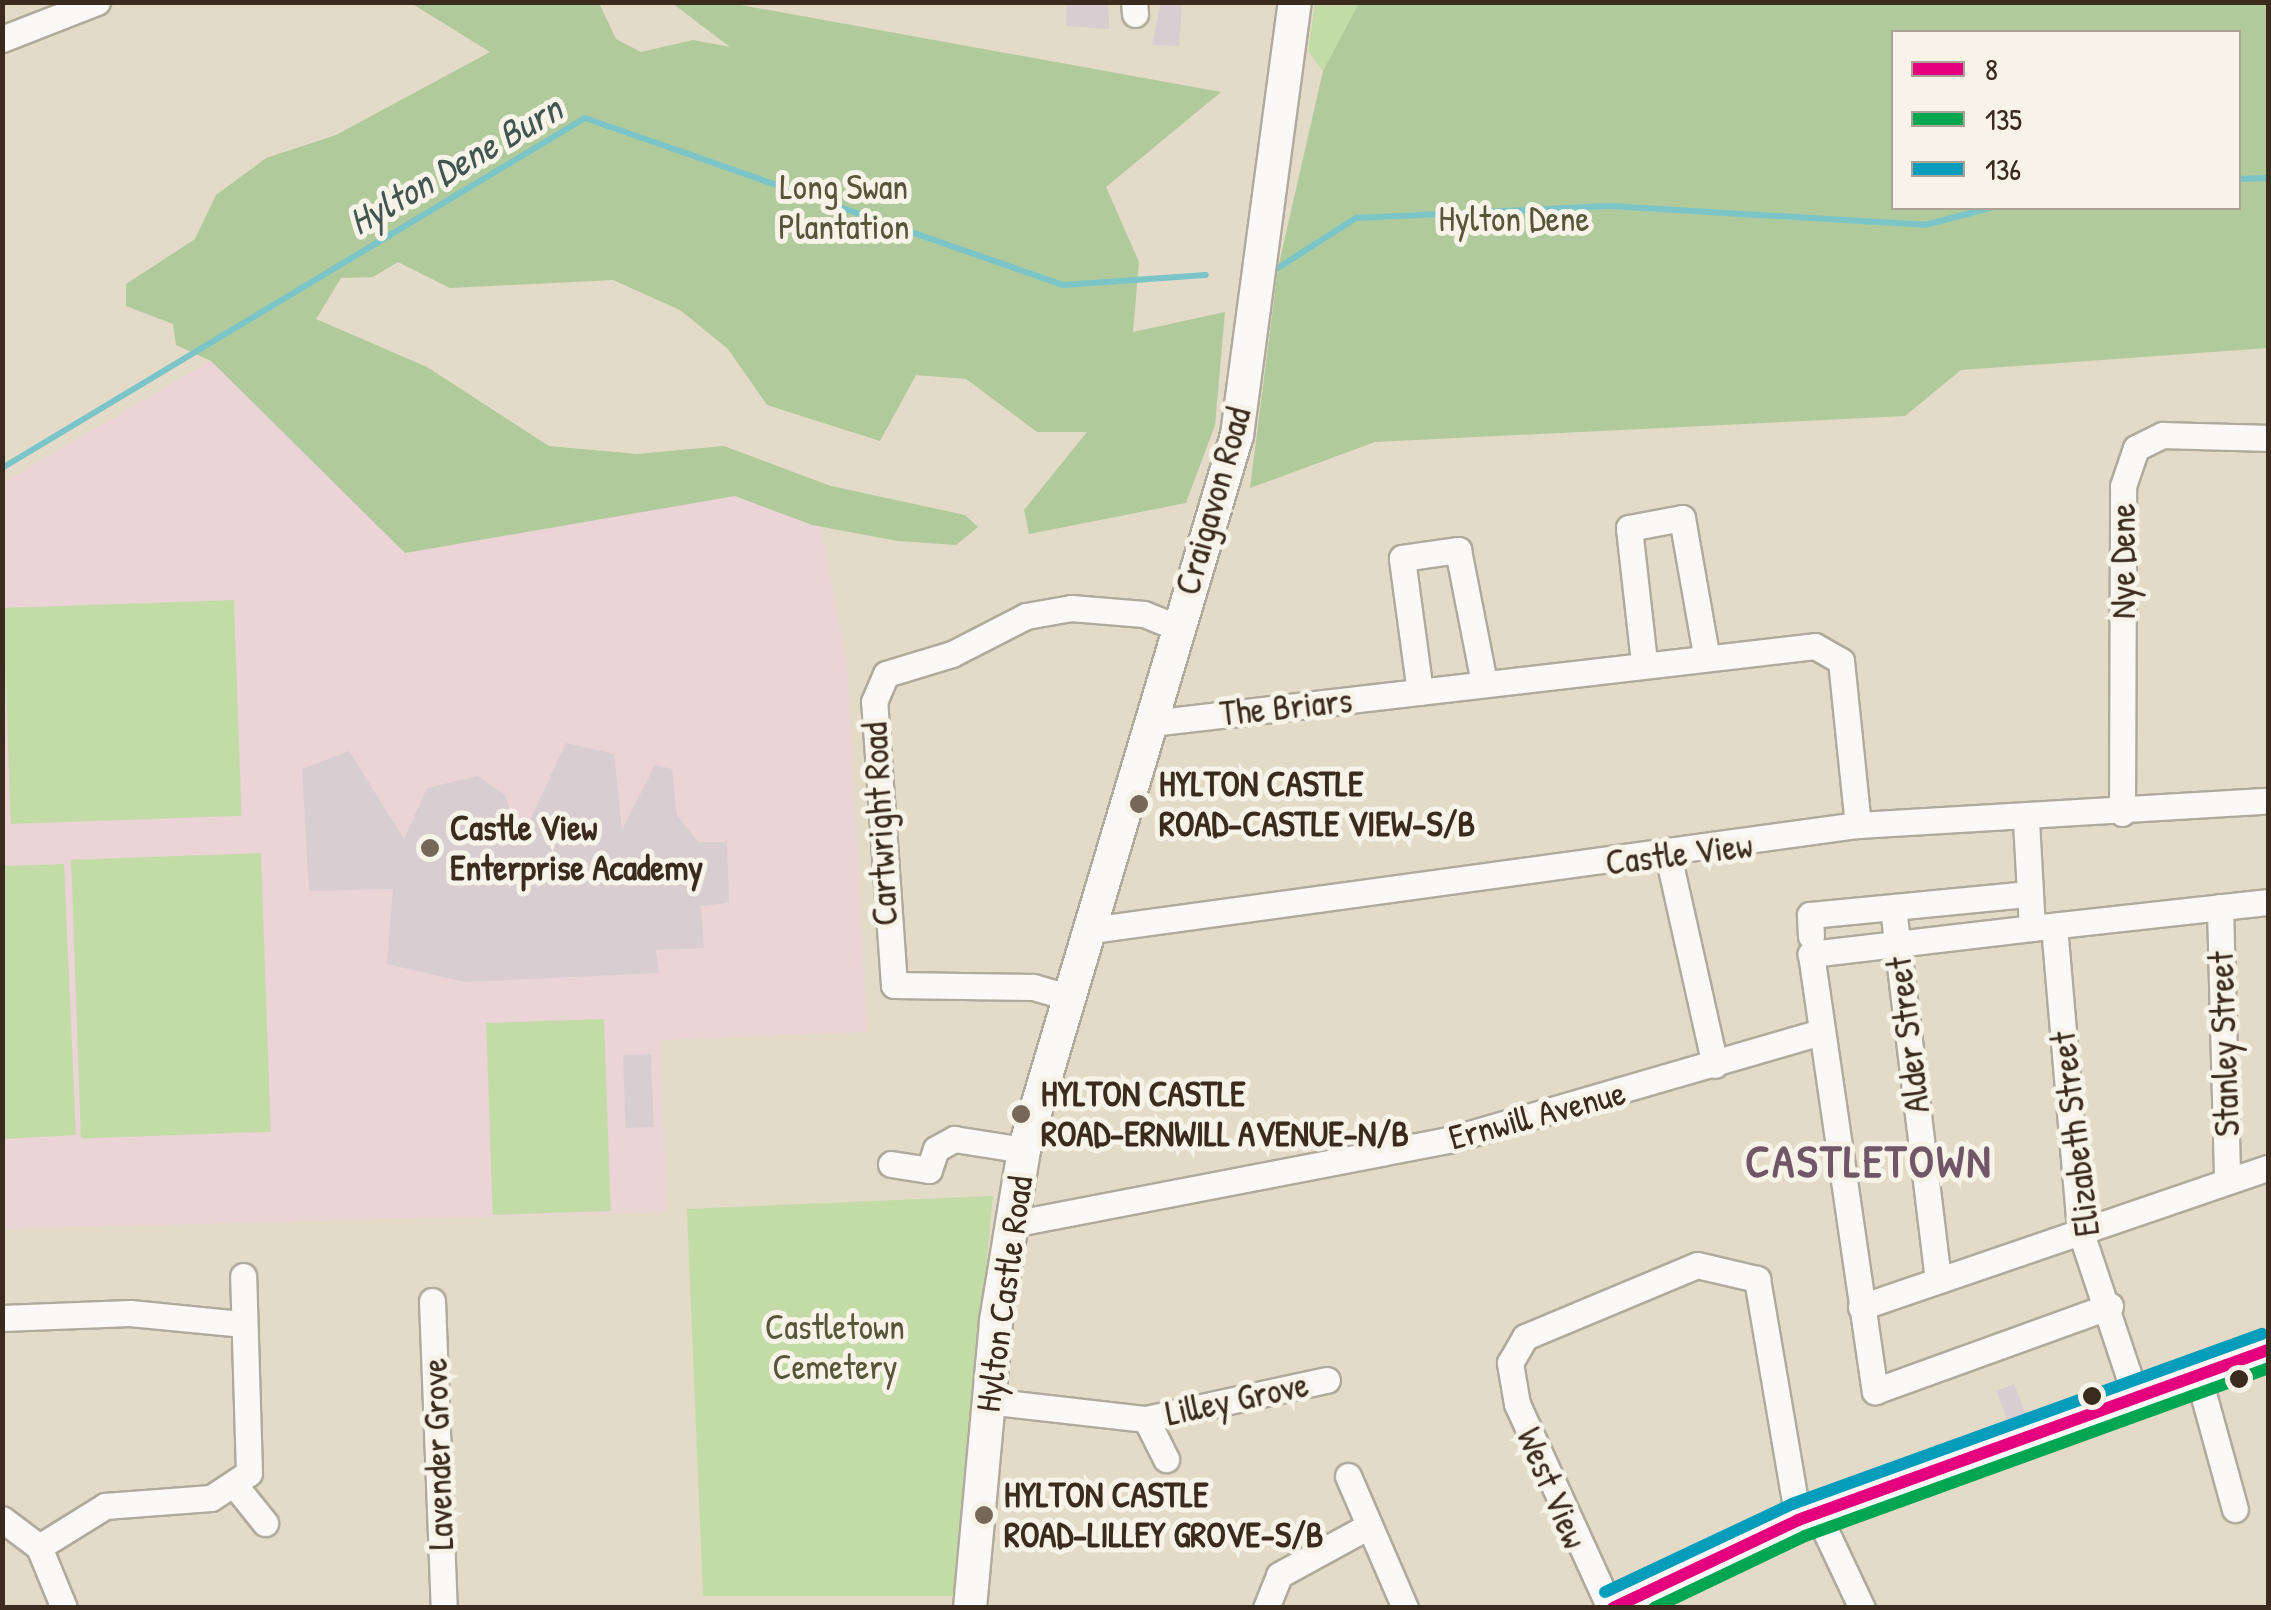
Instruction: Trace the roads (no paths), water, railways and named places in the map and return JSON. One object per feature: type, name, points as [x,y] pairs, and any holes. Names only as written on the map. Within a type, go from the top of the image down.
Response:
[{"type":"street","points":[[2,39],[98,2]]},
{"type":"street","name":"Craigavon Road","points":[[1090,930],[1177,627],[1238,436],[1295,2]]},
{"type":"street","name":"Nye Dene","points":[[2122,813],[2123,486],[2136,448],[2164,435],[2268,438]]},
{"type":"street","points":[[1644,662],[1629,528],[1682,518],[1706,654]]},
{"type":"street","points":[[1420,692],[1402,558],[1458,550],[1484,684]]},
{"type":"street","name":"Cartwright Road","points":[[1068,997],[1032,986],[894,985],[874,702],[886,674],[1026,616],[1071,608],[1144,614],[1177,627]]},
{"type":"street","name":"The Briars","points":[[1152,722],[1420,692],[1785,644],[1840,661],[1858,825]]},
{"type":"street","name":"Castle View","points":[[1090,930],[1668,856],[1858,825],[2026,821],[2268,801]]},
{"type":"street","name":"Elizabeth Street","points":[[2026,821],[2080,1230],[2110,1306],[2135,1394]]},
{"type":"street","points":[[1668,856],[1715,1065]]},
{"type":"street","points":[[1811,936],[1810,915],[2019,894]]},
{"type":"street","points":[[2110,1306],[1875,1391],[1811,954],[2268,902]]},
{"type":"street","name":"Stanley Street","points":[[2220,907],[2228,1180]]},
{"type":"street","name":"Alder Street","points":[[1893,908],[1938,1280]]},
{"type":"street","name":"Hylton Castle Road","points":[[970,1608],[987,1401],[1024,1150],[1090,930]]},
{"type":"street","name":"Ernwill Avenue","points":[[1012,1224],[1452,1140],[1820,1032]]},
{"type":"street","points":[[891,1164],[929,1170],[936,1149],[954,1139],[1024,1150]]},
{"type":"street","points":[[1861,1306],[2268,1168]]},
{"type":"street","name":"West View","points":[[1611,1608],[1576,1548],[1510,1363],[1525,1337],[1697,1266],[1757,1279],[1807,1516]]},
{"type":"street","points":[[237,1488],[253,1449],[243,1276]]},
{"type":"street","name":"Lavender Grove","points":[[432,1301],[444,1608]]},
{"type":"street","points":[[2,1318],[130,1313],[243,1324]]},
{"type":"street","points":[[1611,1608],[1807,1516],[2135,1394],[2268,1350]]},
{"type":"street","points":[[2198,1375],[2235,1509]]},
{"type":"street","name":"Lilley Grove","points":[[987,1401],[1146,1419],[1327,1380]]},
{"type":"street","name":"Lilley Grove","points":[[1146,1419],[1166,1459]]},
{"type":"street","points":[[1348,1476],[1365,1528],[1405,1608]]},
{"type":"street","points":[[237,1488],[265,1523]]},
{"type":"street","points":[[39,1547],[105,1506],[237,1488]]},
{"type":"street","points":[[1807,1516],[1862,1608]]},
{"type":"street","points":[[2,1519],[39,1547],[64,1608]]},
{"type":"street","points":[[1266,1608],[1279,1575],[1365,1528]]},
{"type":"waterway","name":"Hylton Dene Burn","points":[[2,468],[585,118],[1063,285],[1206,275]]},
{"type":"waterway","name":"Hylton Dene Burn","points":[[2241,179],[2268,178]]},
{"type":"waterway","name":"Hylton Dene Burn","points":[[1278,268],[1356,218],[1609,206],[1925,225],[1982,210]]},
{"type":"place","name":"HYLTON CASTLE ROAD-CASTLE VIEW-S/B","points":[[1139,804]]},
{"type":"place","name":"Castle View Enterprise Academy","points":[[430,848]]},
{"type":"place","name":"HYLTON CASTLE ROAD-ERNWILL AVENUE-N/B","points":[[1021,1114]]},
{"type":"place","name":"HYLTON CASTLE ROAD-LILLEY GROVE-S/B","points":[[984,1515]]},
{"type":"district","name":"CASTLETOWN","points":[[1869,1161]]},
{"type":"park label","name":"Long Swan Plantation","points":[[844,207]]},
{"type":"park label","name":"Hylton Dene","points":[[1514,219]]},
{"type":"park label","name":"Castletown Cemetery","points":[[835,1347]]}]
